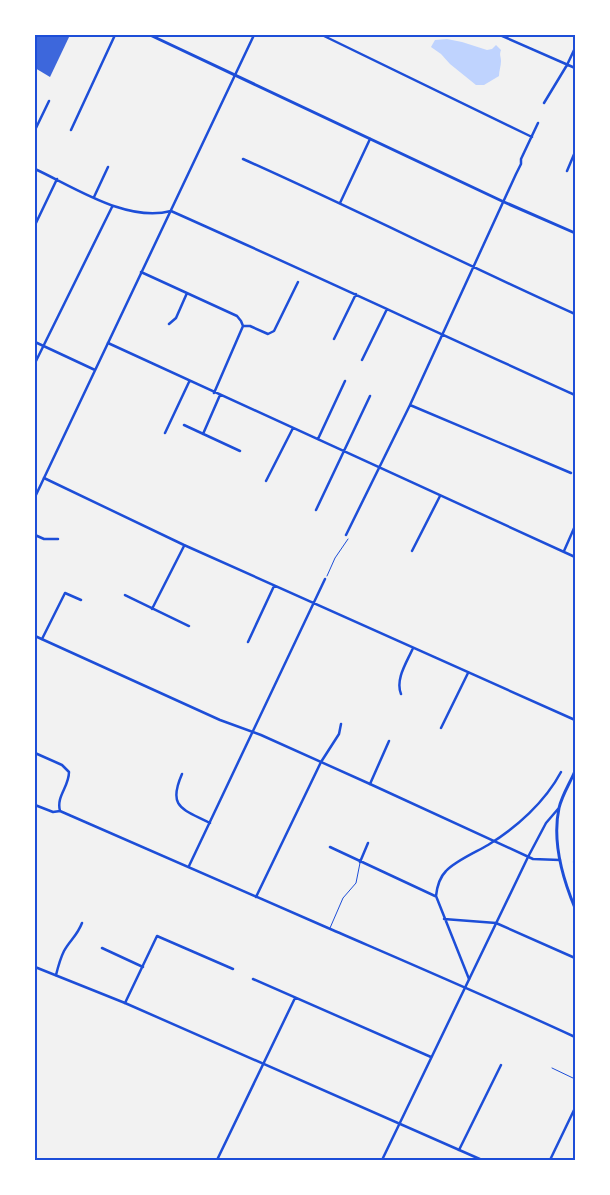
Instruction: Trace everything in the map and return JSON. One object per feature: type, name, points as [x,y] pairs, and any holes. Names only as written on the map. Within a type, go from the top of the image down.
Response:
[{"type":"main road","points":[[150,35],[504,202],[575,233]]},
{"type":"main road","points":[[575,772],[559,808],[558,834],[562,874],[575,908]]},
{"type":"street","points":[[71,130],[115,35]]},
{"type":"street","points":[[35,497],[254,35]]},
{"type":"street","points":[[322,35],[532,136]]},
{"type":"street","points":[[500,35],[575,68]]},
{"type":"street","points":[[544,103],[575,48]]},
{"type":"street","points":[[35,130],[49,101]]},
{"type":"street","points":[[346,535],[474,268],[538,123]]},
{"type":"street","points":[[340,203],[371,139]]},
{"type":"street","points":[[567,171],[575,152]]},
{"type":"street","points":[[243,159],[575,314]]},
{"type":"street","points":[[94,197],[108,167]]},
{"type":"street","points":[[35,169],[112,206],[152,213],[171,211],[575,395]]},
{"type":"street","points":[[35,225],[57,179]]},
{"type":"street","points":[[35,363],[112,206]]},
{"type":"street","points":[[142,272],[236,316],[242,321],[243,326],[214,392]]},
{"type":"street","points":[[243,326],[250,326],[268,334],[274,332],[298,282]]},
{"type":"street","points":[[169,324],[176,318],[187,293]]},
{"type":"street","points":[[334,339],[356,294]]},
{"type":"street","points":[[362,360],[387,309]]},
{"type":"street","points":[[35,342],[95,370]]},
{"type":"street","points":[[108,343],[189,382],[575,557]]},
{"type":"street","points":[[318,439],[345,381]]},
{"type":"street","points":[[166,433],[189,382]]},
{"type":"street","points":[[203,434],[220,395]]},
{"type":"street","points":[[316,510],[370,396]]},
{"type":"street","points":[[410,404],[571,473]]},
{"type":"street","points":[[184,425],[240,451]]},
{"type":"street","points":[[266,482],[293,428]]},
{"type":"street","points":[[44,478],[184,545],[575,720]]},
{"type":"street","points":[[412,551],[440,496]]},
{"type":"street","points":[[564,551],[575,526]]},
{"type":"street","points":[[35,535],[44,539],[58,539]]},
{"type":"street","points":[[152,609],[184,545]]},
{"type":"street","points":[[189,866],[325,579]]},
{"type":"street","points":[[248,642],[274,586]]},
{"type":"street","points":[[42,639],[64,593],[80,600]]},
{"type":"street","points":[[125,595],[189,626]]},
{"type":"street","points":[[35,636],[220,720],[253,732],[321,762],[528,857],[538,860],[560,860]]},
{"type":"street","points":[[400,694],[400,680],[413,648]]},
{"type":"street","points":[[442,728],[468,673]]},
{"type":"street","points":[[256,897],[321,762],[339,734],[341,724]]},
{"type":"street","points":[[370,784],[389,741]]},
{"type":"street","points":[[35,753],[62,765],[69,772],[69,778],[58,802],[60,811]]},
{"type":"street","points":[[469,979],[436,896],[442,877],[449,868],[494,841],[531,810],[548,792],[560,772]]},
{"type":"street","points":[[182,774],[176,793],[179,805],[210,823]]},
{"type":"street","points":[[35,804],[53,812],[60,811],[189,866],[575,1037]]},
{"type":"street","points":[[382,1160],[528,857],[546,823],[559,808]]},
{"type":"street","points":[[360,862],[368,843]]},
{"type":"street","points":[[330,847],[436,896]]},
{"type":"street","points":[[444,918],[496,923],[575,958]]},
{"type":"street","points":[[56,975],[61,958],[77,935],[82,923]]},
{"type":"street","points":[[125,1003],[157,936],[233,969]]},
{"type":"street","points":[[102,948],[143,966]]},
{"type":"street","points":[[35,967],[125,1003],[482,1160]]},
{"type":"street","points":[[253,979],[431,1057]]},
{"type":"street","points":[[217,1160],[295,998]]},
{"type":"street","points":[[459,1150],[501,1065]]},
{"type":"street","points":[[550,1160],[575,1108]]},
{"type":"lane","points":[[329,929],[343,898],[356,883],[360,862]]},
{"type":"lane","points":[[552,1068],[575,1079]]},
{"type":"path","points":[[325,579],[335,558],[348,539],[346,535]]},
{"type":"water","points":[[447,39],[487,50],[492,49],[496,45],[501,50],[499,76],[484,85],[476,85],[431,47],[435,40]]},
{"type":"building","points":[[35,35],[70,35],[50,77],[35,68]]},
{"type":"waterway","points":[[573,862],[575,857]]}]
